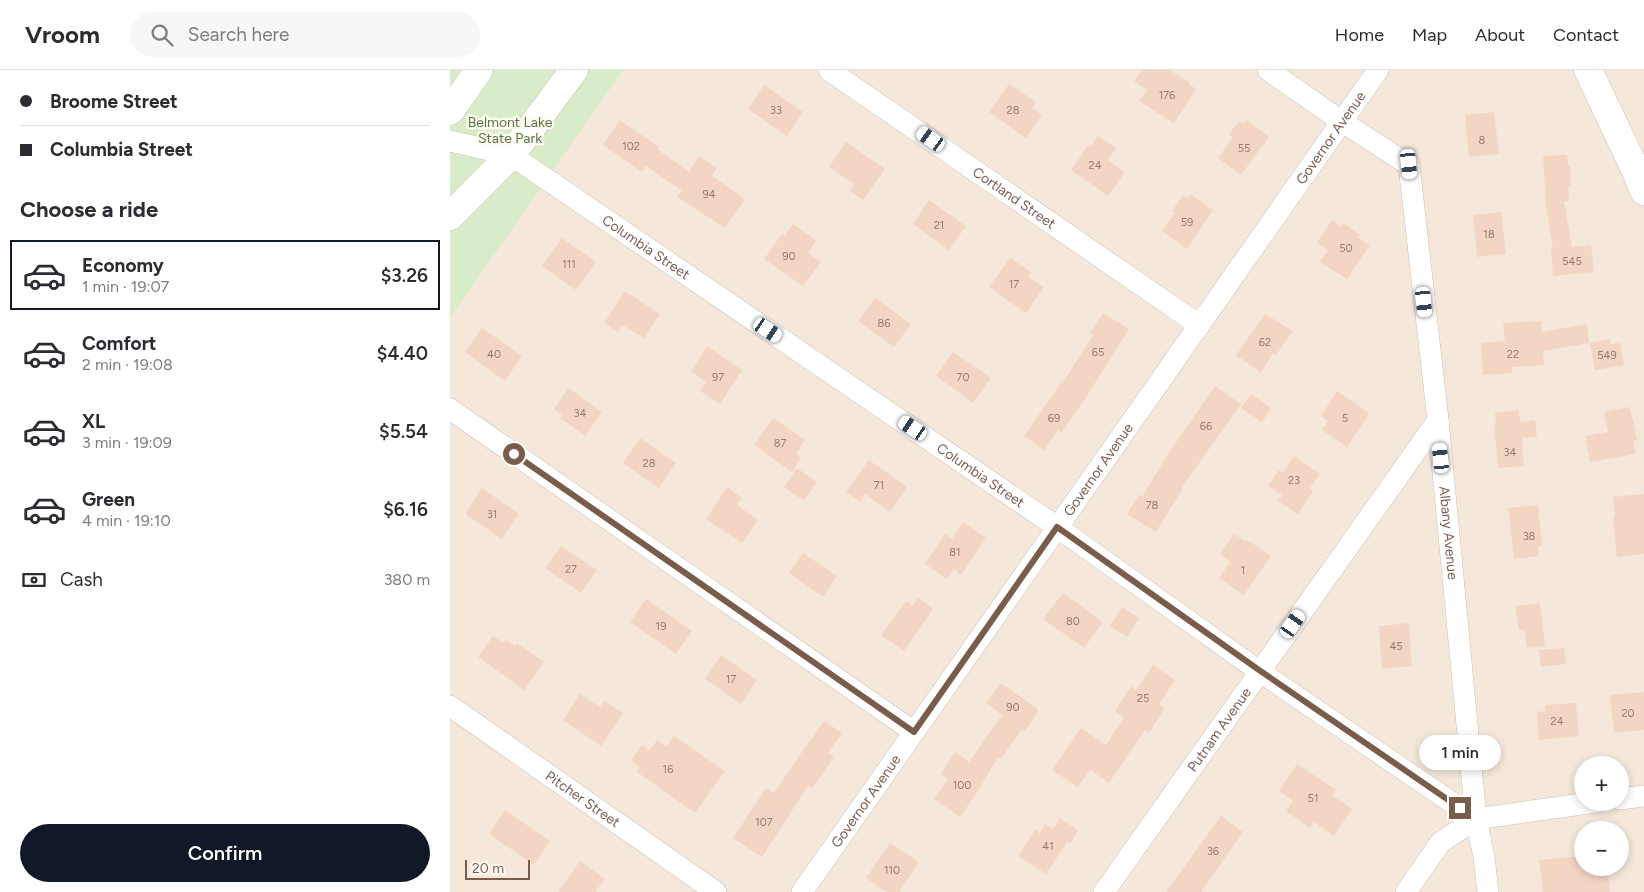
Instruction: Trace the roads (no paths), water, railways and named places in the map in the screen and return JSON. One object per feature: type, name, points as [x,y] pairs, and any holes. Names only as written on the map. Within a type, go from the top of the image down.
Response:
[{"type":"street","points":[[450,111],[479,70]]},
{"type":"street","points":[[450,216],[511,155],[574,70]]},
{"type":"street","name":"Cortland Street","points":[[830,70],[1199,325]]},
{"type":"street","points":[[1268,70],[1341,121]]},
{"type":"street","name":"Governor Avenue","points":[[802,892],[1378,70]]},
{"type":"street","points":[[1588,70],[1636,169],[1644,192]]},
{"type":"street","name":"Albany Avenue","points":[[1341,121],[1409,164],[1438,420],[1476,819],[1484,857],[1488,892]]},
{"type":"street","name":"Columbia Street","points":[[450,141],[511,155],[1057,527],[1259,670],[1476,819]]},
{"type":"street","points":[[450,409],[914,732]]},
{"type":"street","name":"Putnam Avenue","points":[[1104,892],[1259,670],[1438,420]]},
{"type":"street","name":"Pitcher Street","points":[[450,706],[716,892]]},
{"type":"street","points":[[1629,798],[1644,796]]},
{"type":"street","points":[[1406,892],[1441,842],[1476,819],[1574,805]]},
{"type":"park label","name":"Belmont Lake State Park","points":[[510,130]]}]
